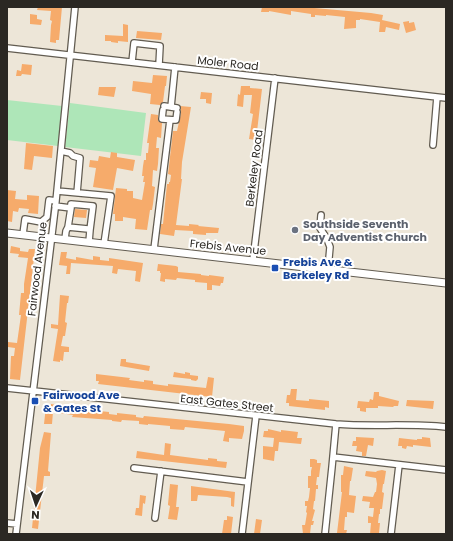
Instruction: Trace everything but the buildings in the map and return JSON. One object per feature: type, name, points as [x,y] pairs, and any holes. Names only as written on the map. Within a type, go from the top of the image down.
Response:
[{"type":"main road","name":"Frebis Avenue","points":[[7,233],[446,283]]},
{"type":"street","name":"Fairwood Avenue","points":[[16,534],[32,391],[56,203],[75,7]]},
{"type":"street","points":[[132,62],[134,43],[154,45],[160,46],[159,65]]},
{"type":"street","name":"Moler Road","points":[[7,48],[446,98]]},
{"type":"street","points":[[171,107],[175,67]]},
{"type":"street","name":"Berkeley Road","points":[[253,260],[275,78]]},
{"type":"street","points":[[433,145],[437,97]]},
{"type":"street","points":[[171,107],[177,110],[176,120],[162,119],[163,108],[171,107]]},
{"type":"street","points":[[154,249],[170,120]]},
{"type":"street","points":[[61,151],[70,153],[73,156],[80,158],[77,192]]},
{"type":"street","points":[[57,191],[111,196],[104,244]]},
{"type":"street","points":[[23,234],[25,219],[41,222],[47,217],[48,200],[71,208]]},
{"type":"street","points":[[65,239],[71,204],[93,206],[89,242]]},
{"type":"street","points":[[321,215],[320,228],[330,247],[328,269]]},
{"type":"street","points":[[68,227],[90,230]]},
{"type":"street","name":"East Gates Street","points":[[7,388],[350,426],[400,424],[446,427]]},
{"type":"street","points":[[242,534],[256,416]]},
{"type":"street","points":[[325,534],[336,424]]},
{"type":"street","points":[[333,457],[446,470]]},
{"type":"street","points":[[391,534],[399,465]]},
{"type":"street","points":[[134,468],[248,482]]},
{"type":"street","points":[[155,518],[161,471]]},
{"type":"street","points":[[7,523],[17,524]]},
{"type":"green space","points":[[7,100],[62,106],[58,146],[7,140]]},
{"type":"green space","points":[[70,103],[146,113],[141,156],[65,147]]},
{"type":"place","name":"Southside Seventh Day Adventist Church","points":[[295,230]]},
{"type":"place","name":"Frebis Ave & Berkeley Rd","points":[[275,268]]},
{"type":"place","name":"Fairwood Ave & Gates St","points":[[35,401]]}]
